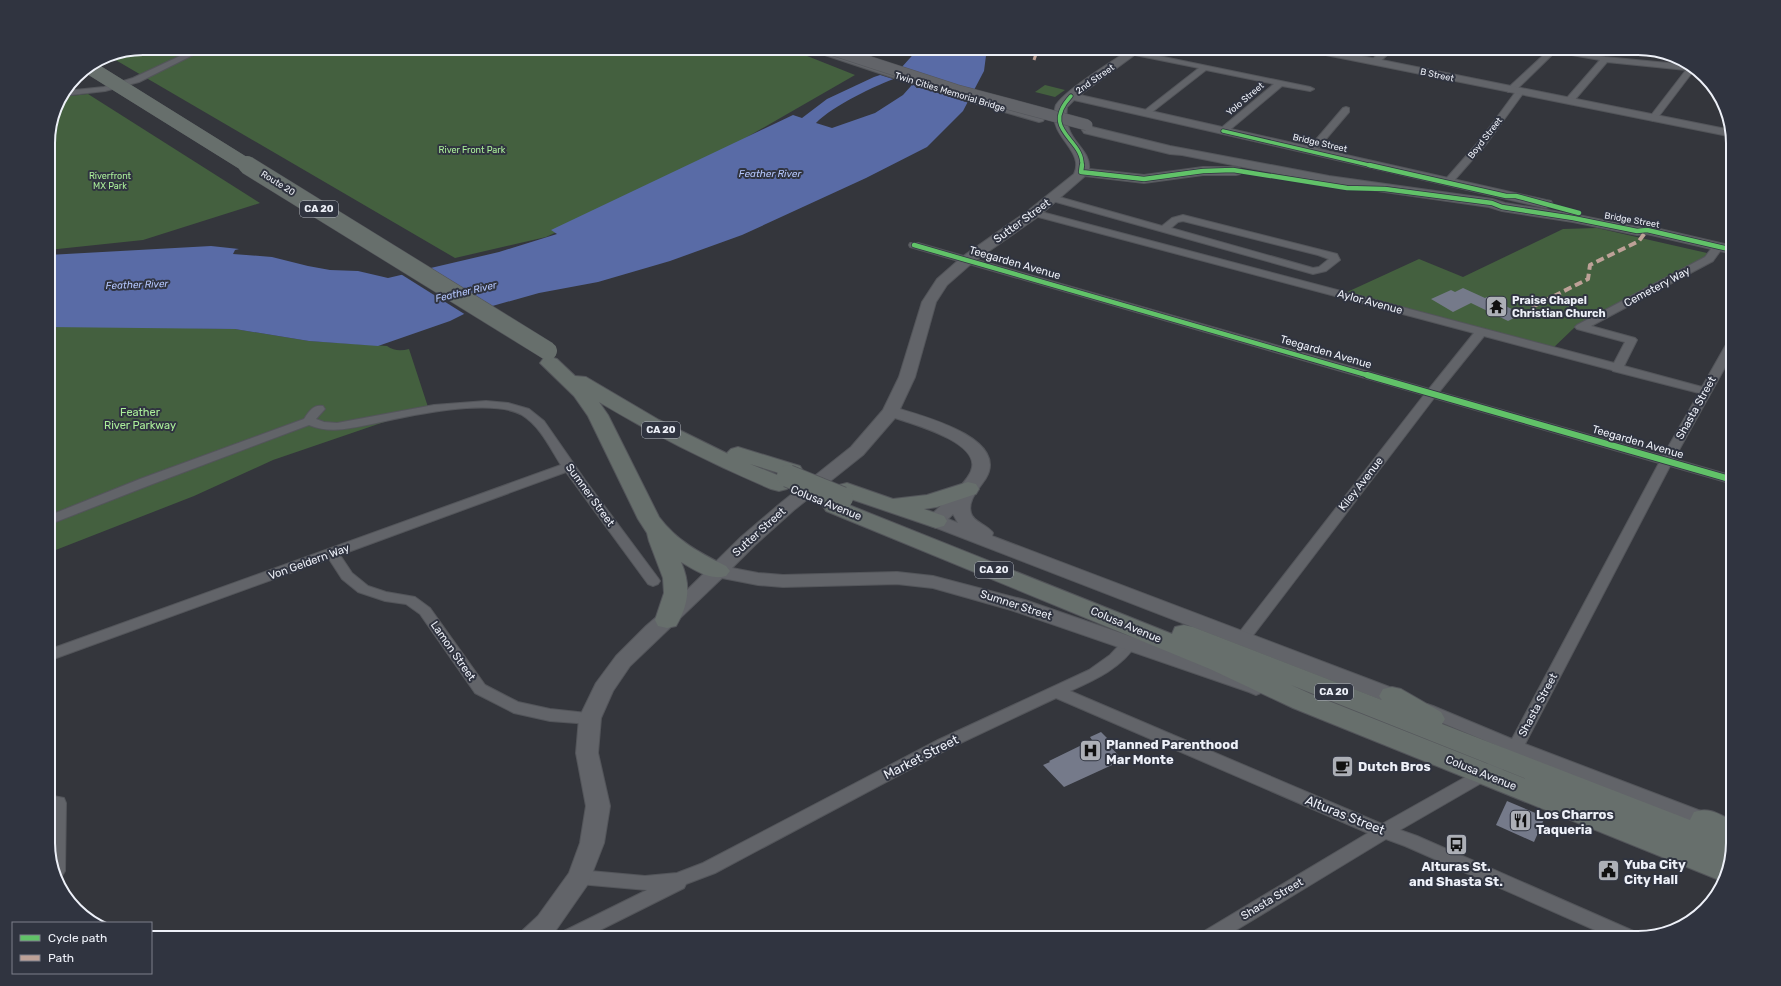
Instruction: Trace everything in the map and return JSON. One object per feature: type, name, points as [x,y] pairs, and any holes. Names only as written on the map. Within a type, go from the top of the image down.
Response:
[{"type":"highway","name":"Route 20","points":[[95,70],[545,356]]},
{"type":"highway","name":"Route 20","points":[[88,74],[545,356]]},
{"type":"highway","name":"CA 20","points":[[545,356],[654,414],[724,449],[786,477]]},
{"type":"highway","name":"Colusa Avenue","points":[[545,356],[615,403],[664,432],[718,458],[786,477],[841,498],[1459,741],[1502,760],[1722,869]]},
{"type":"highway","points":[[545,356],[580,392],[598,415],[649,519],[657,531],[677,549],[718,571]]},
{"type":"highway","points":[[841,498],[887,504],[928,502],[968,489]]},
{"type":"highway","name":"Colusa Avenue","points":[[841,498],[1302,701],[1502,760],[1726,847]]},
{"type":"highway","points":[[887,504],[936,521]]},
{"type":"highway","points":[[657,531],[661,547],[671,566],[676,584],[674,600],[667,620]]},
{"type":"highway","points":[[1392,696],[1428,716],[1459,741]]},
{"type":"highway","points":[[1704,820],[1726,831]]},
{"type":"main road","name":"Twin Cities Memorial Bridge","points":[[834,55],[879,71],[1039,118],[1088,130]]},
{"type":"main road","name":"Twin Cities Memorial Bridge","points":[[848,55],[1088,130]]},
{"type":"main road","name":"2nd Street","points":[[1071,96],[1129,55]]},
{"type":"main road","name":"B Street","points":[[1340,55],[1725,133]]},
{"type":"main road","name":"Bridge Street","points":[[1071,96],[1506,196],[1516,196],[1574,212]]},
{"type":"main road","points":[[1071,96],[1064,102],[1060,109],[1061,122],[1064,133],[1081,155],[1082,170]]},
{"type":"main road","points":[[1061,122],[1068,116],[1070,109],[1075,106],[1102,103]]},
{"type":"main road","name":"Bridge Street","points":[[1088,130],[1113,131],[1174,146],[1182,150]]},
{"type":"main road","name":"Bridge Street","points":[[1088,130],[1170,150],[1182,150],[1306,176],[1385,189],[1492,203],[1502,207],[1573,218],[1637,231],[1647,230]]},
{"type":"main road","points":[[1082,170],[1141,175],[1155,174],[1165,169],[1168,163],[1158,154],[1088,130]]},
{"type":"main road","points":[[1113,131],[1273,164],[1287,164],[1299,161],[1311,151]]},
{"type":"main road","points":[[1072,144],[1101,165],[1126,174]]},
{"type":"main road","points":[[1082,170],[1144,179],[1203,171],[1233,170],[1346,188],[1385,189]]},
{"type":"main road","name":"Sutter Street","points":[[579,877],[592,843],[598,806],[587,753],[590,718],[603,688],[623,661],[748,541],[788,506],[858,451],[891,412],[907,377],[929,302],[942,282],[967,260],[1034,213],[1075,180],[1082,170]]},
{"type":"main road","name":"Bridge Street","points":[[1492,203],[1500,202],[1574,212],[1639,225],[1647,230],[1726,249]]},
{"type":"main road","points":[[891,412],[920,420],[950,432],[970,445],[978,453],[982,462],[981,471],[977,478],[936,521]]},
{"type":"main road","points":[[968,489],[960,508],[962,516],[967,521],[1008,548]]},
{"type":"main road","name":"Colusa Avenue","points":[[936,521],[1392,696]]},
{"type":"main road","name":"Sumner Street","points":[[718,571],[758,579],[776,580],[897,578],[932,582],[1018,605],[1130,643],[1211,673],[1302,701]]},
{"type":"main road","points":[[539,931],[547,923],[579,877]]},
{"type":"street","points":[[71,93],[105,89],[136,80],[188,55]]},
{"type":"street","points":[[1156,55],[1310,89]]},
{"type":"street","points":[[1374,62],[1382,55]]},
{"type":"street","name":"Boyd Street","points":[[1448,182],[1484,141],[1516,91],[1545,55]]},
{"type":"street","points":[[1583,55],[1605,59],[1682,67]]},
{"type":"street","points":[[1569,101],[1605,59]]},
{"type":"street","points":[[1147,113],[1205,67]]},
{"type":"street","points":[[1653,118],[1689,71]]},
{"type":"street","name":"Yolo Street","points":[[1223,131],[1280,83]]},
{"type":"street","points":[[1311,151],[1346,110]]},
{"type":"street","points":[[1052,198],[1163,230],[1314,271],[1322,270],[1335,260],[1333,256],[1182,218],[1175,220],[1163,230]]},
{"type":"street","name":"Aylor Avenue","points":[[1034,213],[1617,369],[1705,391]]},
{"type":"street","name":"Teegarden Avenue","points":[[914,245],[1726,478]]},
{"type":"street","name":"Cemetery Way","points":[[1617,369],[1631,340],[1581,327],[1709,259],[1718,247]]},
{"type":"street","name":"Kiley Avenue","points":[[1243,638],[1432,393],[1482,332]]},
{"type":"street","name":"Shasta Street","points":[[1219,931],[1502,760],[1705,391],[1726,358]]},
{"type":"street","name":"Sumner Street","points":[[309,421],[322,426],[337,426],[445,407],[497,404],[525,412],[548,432],[569,467],[653,581]]},
{"type":"street","points":[[55,518],[144,482],[309,421],[313,414],[319,409]]},
{"type":"street","name":"Von Geldern Way","points":[[55,653],[569,467]]},
{"type":"street","name":"Lamon Street","points":[[332,553],[347,576],[363,589],[385,596],[410,600],[425,611],[480,689],[514,707],[550,715],[590,718]]},
{"type":"street","name":"Market Street","points":[[580,931],[709,868],[944,744],[1057,692],[1105,667],[1130,643]]},
{"type":"street","name":"Alturas Street","points":[[1057,692],[1366,824],[1411,841],[1616,931]]},
{"type":"street","name":"Colusa Avenue","points":[[1392,696],[1502,760],[1559,764],[1704,820],[1726,827]]},
{"type":"street","points":[[55,802],[58,803],[56,857]]},
{"type":"street","name":"Market Street","points":[[579,877],[645,883],[678,880],[709,868]]},
{"type":"green space","name":"River Front Park","points":[[137,55],[805,55],[855,75],[693,168],[546,237],[455,258],[115,60]]},
{"type":"green space","points":[[1045,85],[1065,90],[1055,97],[1035,92]]},
{"type":"green space","name":"Riverfront MX Park","points":[[88,94],[260,203],[143,240],[55,249],[55,137],[60,114],[69,96]]},
{"type":"green space","points":[[1597,228],[1707,253],[1705,258],[1574,328],[1552,349],[1345,293],[1419,259],[1463,277],[1563,229]]},
{"type":"green space","name":"Feather River Parkway","points":[[100,326],[235,329],[309,341],[387,346],[398,350],[409,349],[428,407],[273,460],[194,496],[55,550],[55,327]]},
{"type":"water","name":"Feather River","points":[[913,55],[986,55],[984,71],[963,111],[927,147],[866,178],[742,235],[670,261],[598,282],[539,293],[464,314],[450,321],[378,346],[309,341],[235,329],[55,327],[55,255],[211,246],[239,249],[235,250],[233,254],[272,257],[330,270],[358,271],[388,278],[499,252],[557,234],[551,230],[793,115],[802,118],[827,99],[874,77],[901,68]],"holes":[[[899,77],[910,79],[911,86],[903,95],[875,113],[832,128],[816,123],[833,109],[878,85]]]},
{"type":"pier","points":[[895,68],[975,92],[970,103],[923,88],[916,88],[917,86],[909,84],[908,80],[896,80],[877,74]]},
{"type":"pier","points":[[422,268],[489,309],[466,315],[399,273]]},
{"type":"building","name":"Praise Chapel Christian Church","points":[[1463,288],[1485,298],[1487,297],[1522,314],[1508,321],[1471,303],[1453,312],[1431,299],[1451,290],[1455,292]]},
{"type":"building","name":"Planned Parenthood Mar Monte","points":[[1101,732],[1109,740],[1106,742],[1123,760],[1064,787],[1043,765],[1092,740],[1090,737]]},
{"type":"building","name":"Los Charros Taqueria","points":[[1507,801],[1545,817],[1534,842],[1496,825]]},
{"type":"marked path","points":[[1034,60],[1036,55]]},
{"type":"marked path","points":[[1532,307],[1588,279],[1590,265],[1639,241],[1647,230]]},
{"type":"cycle path","points":[[1071,96],[1062,106],[1059,116],[1061,125],[1066,135],[1079,153],[1082,162],[1081,172],[1144,179],[1203,171],[1233,170],[1347,188],[1385,189],[1492,203],[1502,207],[1573,218],[1637,231],[1647,230],[1726,248]]},
{"type":"cycle path","points":[[1223,131],[1506,196],[1516,196],[1579,213]]},
{"type":"cycle path","points":[[914,245],[1726,478]]},
{"type":"place","name":"Praise Chapel Christian Church","points":[[1496,306]]},
{"type":"place","name":"Planned Parenthood Mar Monte","points":[[1091,751]]},
{"type":"place","name":"Dutch Bros","points":[[1343,766]]},
{"type":"place","name":"Los Charros Taqueria","points":[[1520,821]]},
{"type":"place","name":"Alturas St. and Shasta St.","points":[[1456,844]]},
{"type":"place","name":"Yuba City City Hall","points":[[1609,871]]}]
